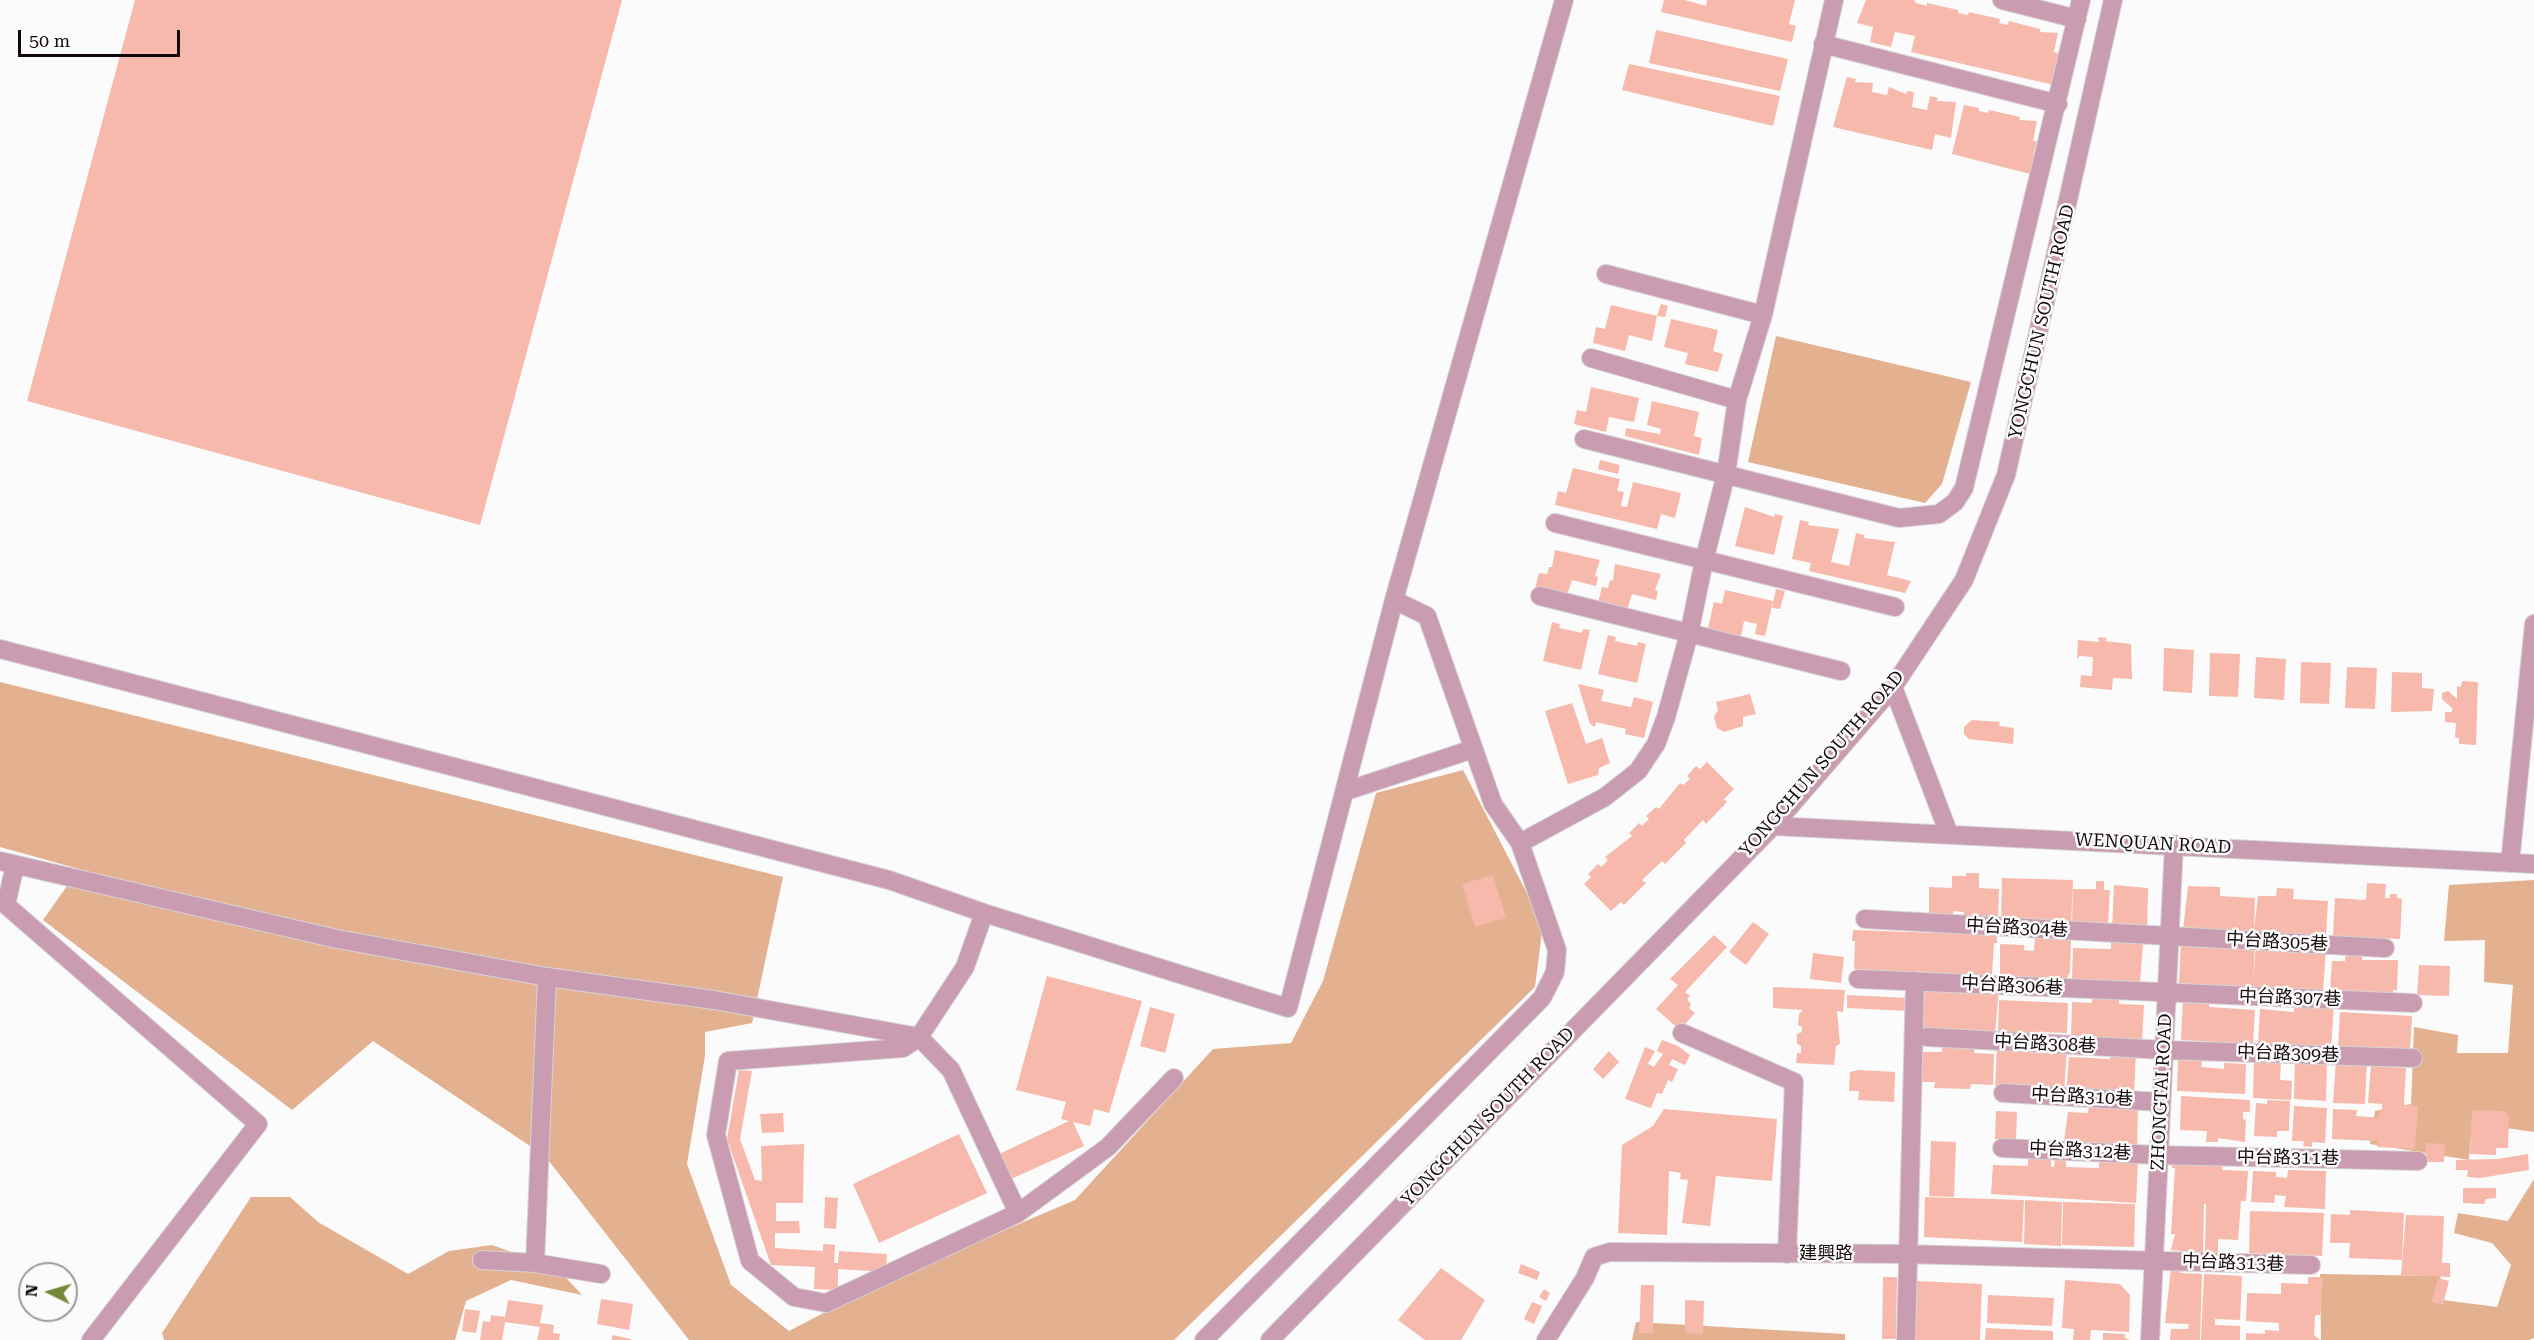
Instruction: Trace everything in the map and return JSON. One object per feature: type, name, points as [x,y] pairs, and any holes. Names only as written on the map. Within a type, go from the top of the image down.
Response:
[{"type":"street","points":[[0,649],[889,880],[984,913],[1288,1008],[1394,600],[1564,0]]},
{"type":"street","points":[[1520,843],[1605,797],[1638,771],[1656,744],[1666,717],[1689,634],[1704,561],[1726,474],[1737,400],[1763,315],[1834,0]]},
{"type":"street","points":[[2002,0],[2077,18]]},
{"type":"street","points":[[1584,439],[1899,518],[1939,514],[1955,502],[1964,488],[2058,104],[2081,0]]},
{"type":"street","name":"YONGCHUN SOUTH ROAD","points":[[1270,1340],[1773,826],[1893,687],[1964,580],[2006,475],[2113,0]]},
{"type":"street","points":[[1823,44],[2058,104]]},
{"type":"street","points":[[1606,274],[1763,315]]},
{"type":"street","points":[[1591,357],[1737,400]]},
{"type":"street","points":[[1554,523],[1895,607]]},
{"type":"street","points":[[1540,596],[1841,671]]},
{"type":"street","points":[[1204,1340],[1542,998],[1555,972],[1557,950],[1520,843],[1492,804],[1427,616],[1394,600]]},
{"type":"street","points":[[2510,863],[2534,624]]},
{"type":"street","points":[[1893,687],[1949,834]]},
{"type":"street","points":[[1346,791],[1473,748]]},
{"type":"street","name":"WENQUAN ROAD","points":[[1773,826],[2174,844],[2534,864]]},
{"type":"street","name":"ZHONGTAI ROAD","points":[[2150,1340],[2174,844]]},
{"type":"street","points":[[91,1340],[258,1124],[6,905],[8,863],[337,939],[547,977],[714,1000],[919,1037],[951,1070],[1018,1213]]},
{"type":"street","points":[[984,913],[965,967],[919,1037],[903,1048],[728,1060],[716,1136],[750,1261],[794,1297],[826,1303],[1018,1213],[1108,1147],[1174,1078]]},
{"type":"street","name":"中台路304巷","points":[[1865,920],[2169,936]]},
{"type":"street","name":"中台路305巷","points":[[2169,936],[2385,948]]},
{"type":"street","points":[[535,1263],[547,977]]},
{"type":"street","name":"中台路306巷","points":[[1858,979],[2166,993]]},
{"type":"street","points":[[1906,1340],[1906,1254],[1915,981]]},
{"type":"street","name":"中台路307巷","points":[[2166,993],[2414,1003]]},
{"type":"street","points":[[1682,1034],[1794,1082],[1787,1254]]},
{"type":"street","name":"中台路308巷","points":[[1927,1037],[2164,1050]]},
{"type":"street","name":"中台路309巷","points":[[2164,1050],[2413,1059]]},
{"type":"street","name":"中台路310巷","points":[[2003,1093],[2161,1102]]},
{"type":"street","name":"中台路312巷","points":[[2002,1148],[2158,1155]]},
{"type":"street","name":"中台路311巷","points":[[2158,1155],[2418,1161]]},
{"type":"street","name":"建興路","points":[[1546,1340],[1585,1278],[1594,1257],[1610,1252],[1906,1254],[2155,1261]]},
{"type":"street","points":[[482,1260],[535,1263],[601,1274]]},
{"type":"street","name":"中台路313巷","points":[[2155,1261],[2311,1265]]},
{"type":"shaded area","points":[[1776,336],[1971,382],[1942,484],[1925,503],[1748,462]]},
{"type":"shaded area","points":[[0,682],[783,877],[752,1023],[705,1032],[705,1056],[687,1164],[731,1285],[789,1331],[883,1282],[1075,1200],[1213,1049],[1291,1043],[1323,981],[1376,793],[1463,770],[1543,924],[1535,987],[1174,1340],[689,1340],[545,1156],[373,1041],[292,1110],[43,920],[79,869],[0,847]]},
{"type":"shaded area","points":[[2534,880],[2534,1132],[2472,1123],[2469,1160],[2370,1144],[2375,1111],[2411,1104],[2414,1027],[2458,1035],[2457,1053],[2508,1053],[2513,985],[2484,982],[2485,940],[2444,941],[2449,885]]},
{"type":"shaded area","points":[[2534,1179],[2534,1338],[2529,1340],[2321,1340],[2320,1274],[2441,1276],[2435,1299],[2497,1307],[2511,1265],[2492,1243],[2454,1233],[2458,1213],[2508,1221]]},
{"type":"shaded area","points":[[251,1197],[290,1197],[318,1222],[408,1274],[449,1251],[492,1245],[557,1268],[582,1295],[511,1280],[466,1301],[455,1340],[164,1340],[162,1333]]},
{"type":"shaded area","points":[[1636,1322],[1845,1334],[1845,1340],[1632,1340]]},
{"type":"building","points":[[135,0],[622,0],[480,525],[27,401]]},
{"type":"building","points":[[1664,0],[1685,0],[1706,6],[1707,0],[1795,0],[1789,24],[1796,26],[1792,42],[1661,12]]},
{"type":"building","points":[[1866,0],[1914,0],[1916,3],[1927,6],[1927,3],[1958,10],[1958,13],[1968,15],[1969,12],[2000,19],[1999,23],[2008,25],[2009,21],[2040,29],[2040,32],[2058,33],[2054,52],[2061,54],[2054,85],[1911,52],[1915,36],[1895,32],[1891,47],[1870,42],[1873,27],[1857,23]]},
{"type":"building","points":[[1656,30],[1788,59],[1780,91],[1649,63]]},
{"type":"building","points":[[1629,64],[1780,96],[1773,126],[1622,90]]},
{"type":"building","points":[[1847,77],[1856,79],[1855,82],[1873,83],[1872,92],[1887,95],[1889,87],[1906,94],[1907,91],[1914,92],[1912,107],[1927,110],[1930,96],[1938,98],[1937,101],[1956,102],[1951,138],[1935,134],[1932,150],[1833,127]]},
{"type":"building","points":[[1964,105],[1979,108],[1979,111],[1988,113],[1989,110],[2020,117],[2019,120],[2037,121],[2033,141],[2037,141],[2033,156],[2038,158],[2034,175],[1952,154]]},
{"type":"building","points":[[1661,304],[1668,306],[1665,317],[1657,316]]},
{"type":"building","points":[[1611,305],[1657,316],[1652,341],[1629,335],[1625,351],[1593,343],[1596,327],[1605,329]]},
{"type":"building","points":[[1671,319],[1718,330],[1713,351],[1723,354],[1718,372],[1685,364],[1688,353],[1664,347]]},
{"type":"building","points":[[1591,387],[1639,398],[1634,422],[1609,417],[1606,432],[1574,424],[1577,410],[1586,412]]},
{"type":"building","points":[[1652,401],[1699,412],[1694,436],[1702,438],[1699,455],[1625,436],[1626,428],[1660,434],[1661,429],[1647,425]]},
{"type":"building","points":[[1600,460],[1620,465],[1618,474],[1598,469]]},
{"type":"building","points":[[1573,468],[1620,479],[1617,491],[1624,492],[1621,506],[1627,507],[1633,482],[1681,493],[1675,518],[1661,514],[1657,529],[1555,505],[1558,491],[1566,493]]},
{"type":"building","points":[[1745,507],[1774,517],[1775,514],[1783,516],[1774,555],[1735,546]]},
{"type":"building","points":[[1800,520],[1809,522],[1808,525],[1839,529],[1831,562],[1849,566],[1856,533],[1864,535],[1864,538],[1895,542],[1887,575],[1911,581],[1905,593],[1809,571],[1811,563],[1792,559]]},
{"type":"building","points":[[1555,550],[1600,560],[1595,576],[1598,577],[1596,586],[1572,580],[1567,595],[1535,588],[1539,573],[1547,574],[1549,567],[1552,567]]},
{"type":"building","points":[[1615,564],[1661,574],[1655,590],[1658,591],[1656,600],[1632,594],[1627,610],[1598,603],[1602,587],[1608,588],[1610,580],[1613,581]]},
{"type":"building","points":[[1776,589],[1785,591],[1780,609],[1772,608]]},
{"type":"building","points":[[1725,590],[1773,601],[1765,636],[1755,634],[1757,624],[1744,621],[1741,636],[1708,628],[1714,602],[1722,604]]},
{"type":"building","points":[[1552,622],[1560,624],[1559,628],[1582,633],[1583,629],[1590,630],[1581,670],[1543,661]]},
{"type":"building","points":[[1608,635],[1616,637],[1615,641],[1637,646],[1638,642],[1646,644],[1637,683],[1598,674]]},
{"type":"building","points":[[2098,637],[2107,638],[2105,641],[2131,644],[2132,679],[2113,678],[2112,690],[2080,687],[2081,675],[2092,676],[2093,657],[2080,656],[2077,659],[2078,640],[2099,642]]},
{"type":"building","points":[[2164,648],[2194,650],[2192,693],[2163,691]]},
{"type":"building","points":[[2210,653],[2240,654],[2238,697],[2209,696]]},
{"type":"building","points":[[2256,657],[2286,659],[2284,700],[2254,698]]},
{"type":"building","points":[[2301,662],[2331,663],[2329,704],[2300,703]]},
{"type":"building","points":[[2347,667],[2377,668],[2375,709],[2345,708]]},
{"type":"building","points":[[2392,672],[2422,673],[2422,688],[2434,689],[2432,711],[2391,712]]},
{"type":"building","points":[[2462,681],[2478,682],[2476,745],[2459,744],[2459,738],[2455,737],[2456,723],[2445,722],[2445,712],[2452,712],[2452,708],[2442,699],[2442,693],[2448,691],[2457,699],[2457,686],[2461,687]]},
{"type":"building","points":[[1578,684],[1604,690],[1601,701],[1631,707],[1634,697],[1653,702],[1644,738],[1625,734],[1626,729],[1596,722],[1595,727],[1590,724]]},
{"type":"building","points":[[1750,694],[1756,714],[1743,717],[1743,726],[1724,732],[1717,728],[1714,717],[1718,710],[1716,702]]},
{"type":"building","points":[[1572,703],[1586,744],[1602,738],[1610,763],[1599,768],[1598,775],[1568,784],[1545,711]]},
{"type":"building","points":[[1972,720],[2000,722],[1999,726],[2014,728],[2013,744],[1969,739],[1964,734],[1964,727]]},
{"type":"building","points":[[1707,762],[1734,789],[1724,799],[1727,802],[1706,824],[1703,820],[1684,840],[1686,843],[1665,864],[1662,861],[1642,880],[1646,883],[1624,905],[1621,902],[1611,911],[1584,884],[1591,877],[1588,874],[1598,864],[1601,867],[1608,860],[1605,857],[1632,836],[1629,833],[1639,823],[1642,826],[1649,819],[1646,816],[1656,807],[1659,809],[1680,783],[1683,785],[1690,779],[1687,776],[1696,766],[1700,769]]},
{"type":"building","points":[[1966,873],[1979,873],[1979,888],[1999,889],[1998,920],[1963,922],[1964,912],[1953,911],[1953,918],[1929,921],[1929,887],[1952,888],[1952,876],[1966,876]]},
{"type":"building","points":[[1493,875],[1506,918],[1475,927],[1462,884]]},
{"type":"building","points":[[2002,878],[2073,880],[2071,927],[2001,925]]},
{"type":"building","points":[[2096,881],[2104,881],[2104,890],[2110,890],[2108,924],[2072,923],[2073,889],[2096,889]]},
{"type":"building","points":[[2367,883],[2386,884],[2385,898],[2390,898],[2390,894],[2397,894],[2397,898],[2402,899],[2400,939],[2333,936],[2335,898],[2366,900]]},
{"type":"building","points":[[2114,885],[2148,888],[2147,930],[2112,929]]},
{"type":"building","points":[[2188,886],[2220,887],[2220,896],[2255,898],[2254,929],[2258,896],[2276,896],[2277,888],[2294,889],[2293,899],[2328,901],[2326,937],[2183,930]]},
{"type":"building","points":[[1753,922],[1769,934],[1746,965],[1729,952]]},
{"type":"building","points":[[1853,930],[1997,935],[1997,943],[1994,943],[1992,975],[1961,974],[1961,978],[1873,975],[1874,970],[1854,969]]},
{"type":"building","points":[[1714,935],[1727,947],[1685,992],[1690,996],[1687,1000],[1691,1004],[1689,1008],[1695,1013],[1680,1030],[1656,1009],[1678,985],[1670,979]]},
{"type":"building","points":[[2035,937],[2071,938],[2070,972],[2065,982],[2000,980],[2000,944],[2024,945],[2024,950],[2034,951]]},
{"type":"building","points":[[2181,941],[2255,945],[2253,983],[2256,945],[2326,949],[2323,991],[2179,984]]},
{"type":"building","points":[[2111,942],[2143,944],[2140,983],[2072,979],[2073,948],[2111,949]]},
{"type":"building","points":[[2346,951],[2363,951],[2362,960],[2398,960],[2397,990],[2393,990],[2393,995],[2330,990],[2332,961],[2345,961]]},
{"type":"building","points":[[1813,953],[1844,957],[1841,983],[1810,979]]},
{"type":"building","points":[[2419,965],[2450,966],[2449,996],[2417,995]]},
{"type":"building","points":[[1047,976],[1142,1001],[1109,1113],[1094,1109],[1090,1126],[1073,1122],[1084,1146],[1009,1180],[997,1155],[1069,1121],[1061,1119],[1066,1102],[1016,1090]]},
{"type":"building","points":[[1773,987],[1845,990],[1843,1012],[1837,1011],[1840,1044],[1836,1046],[1834,1065],[1796,1063],[1797,1053],[1801,1053],[1801,1046],[1797,1044],[1797,1034],[1802,1032],[1802,1027],[1798,1025],[1799,1014],[1803,1010],[1773,1008]]},
{"type":"building","points":[[1925,987],[1999,989],[1995,1033],[1922,1031]]},
{"type":"building","points":[[2092,993],[2119,997],[2119,1004],[2144,1005],[2142,1040],[2071,1037],[2072,1002],[2092,1003]]},
{"type":"building","points":[[1847,995],[1908,998],[1908,1011],[1847,1008]]},
{"type":"building","points":[[2183,999],[2209,999],[2209,1007],[2255,1010],[2253,1044],[2181,1040]]},
{"type":"building","points":[[1999,1000],[2068,1003],[2067,1033],[2041,1032],[2041,1036],[1998,1035]]},
{"type":"building","points":[[2294,1003],[2334,1003],[2331,1048],[2258,1044],[2260,1009],[2294,1012]]},
{"type":"building","points":[[1150,1007],[1175,1014],[1165,1053],[1140,1046]]},
{"type":"building","points":[[2340,1012],[2412,1016],[2410,1051],[2338,1048]]},
{"type":"building","points":[[1662,1040],[1678,1046],[1690,1055],[1685,1065],[1672,1059],[1669,1065],[1678,1069],[1672,1082],[1668,1080],[1662,1094],[1657,1093],[1651,1108],[1625,1099],[1645,1047],[1655,1051],[1648,1064],[1654,1067],[1663,1054],[1657,1051]]},
{"type":"building","points":[[1942,1043],[1975,1045],[1974,1053],[1994,1054],[1993,1085],[1971,1084],[1970,1089],[1934,1088],[1935,1082],[1921,1082],[1922,1052],[1942,1052]]},
{"type":"building","points":[[1997,1046],[2067,1049],[2064,1092],[1995,1090]]},
{"type":"building","points":[[2110,1050],[2136,1051],[2134,1095],[2066,1093],[2069,1057],[2110,1059]]},
{"type":"building","points":[[1609,1051],[1619,1062],[1603,1079],[1593,1069]]},
{"type":"building","points":[[2295,1059],[2327,1060],[2326,1101],[2294,1099]]},
{"type":"building","points":[[2178,1060],[2202,1061],[2201,1067],[2224,1069],[2224,1063],[2246,1064],[2245,1094],[2177,1091]]},
{"type":"building","points":[[2254,1060],[2281,1062],[2280,1080],[2292,1081],[2291,1100],[2253,1098]]},
{"type":"building","points":[[2336,1060],[2367,1060],[2365,1104],[2333,1103]]},
{"type":"building","points":[[2371,1066],[2406,1068],[2404,1105],[2418,1106],[2415,1149],[2377,1147],[2377,1141],[2332,1139],[2333,1109],[2357,1110],[2356,1116],[2379,1117],[2382,1104],[2368,1103]]},
{"type":"building","points":[[739,1070],[752,1071],[740,1139],[755,1180],[762,1181],[761,1146],[804,1144],[803,1203],[776,1203],[776,1221],[799,1221],[800,1233],[775,1233],[775,1248],[823,1251],[823,1244],[835,1245],[834,1263],[838,1263],[839,1251],[887,1254],[886,1272],[838,1269],[838,1290],[814,1289],[815,1267],[771,1265],[727,1139]]},
{"type":"building","points":[[1859,1070],[1895,1072],[1894,1102],[1858,1100],[1859,1091],[1849,1091],[1850,1072]]},
{"type":"building","points":[[2181,1096],[2250,1100],[2250,1112],[2243,1112],[2243,1120],[2246,1119],[2245,1142],[2218,1138],[2218,1142],[2206,1142],[2207,1131],[2180,1130]]},
{"type":"building","points":[[2267,1100],[2290,1101],[2289,1131],[2277,1131],[2277,1137],[2254,1136],[2256,1103],[2267,1104]]},
{"type":"building","points":[[2089,1104],[2138,1105],[2137,1149],[2063,1149],[2068,1112],[2088,1113]]},
{"type":"building","points":[[2294,1106],[2327,1108],[2325,1143],[2312,1142],[2312,1147],[2303,1146],[2304,1141],[2292,1141]]},
{"type":"building","points":[[1664,1109],[1777,1119],[1772,1181],[1716,1176],[1710,1226],[1682,1223],[1688,1180],[1680,1179],[1681,1173],[1669,1171],[1667,1235],[1618,1233],[1622,1145],[1653,1126]]},
{"type":"building","points":[[2472,1110],[2506,1111],[2506,1115],[2509,1115],[2508,1148],[2496,1148],[2496,1155],[2470,1154]]},
{"type":"building","points":[[1996,1111],[2017,1112],[2016,1139],[1995,1139]]},
{"type":"building","points":[[783,1113],[784,1132],[762,1133],[760,1114]]},
{"type":"building","points":[[959,1134],[987,1193],[879,1243],[853,1184]]},
{"type":"building","points":[[1931,1141],[1956,1142],[1954,1197],[1929,1196]]},
{"type":"building","points":[[2426,1143],[2445,1144],[2444,1162],[2425,1162]]},
{"type":"building","points":[[2528,1154],[2529,1170],[2480,1178],[2467,1177],[2468,1170],[2456,1170],[2456,1160],[2497,1159]]},
{"type":"building","points":[[2028,1155],[2051,1156],[2051,1167],[2054,1167],[2055,1158],[2066,1158],[2066,1167],[2099,1168],[2099,1159],[2138,1161],[2136,1203],[1991,1194],[1993,1165],[2028,1166]]},
{"type":"building","points":[[2172,1159],[2223,1162],[2222,1170],[2248,1171],[2246,1201],[2241,1201],[2238,1240],[2218,1239],[2218,1254],[2205,1253],[2206,1204],[2204,1204],[2203,1253],[2171,1250],[2175,1234],[2171,1234],[2175,1168],[2172,1168]]},
{"type":"building","points":[[2288,1170],[2326,1171],[2325,1209],[2284,1207],[2286,1196],[2275,1195],[2274,1203],[2251,1202],[2253,1171],[2276,1172],[2276,1177],[2287,1178]]},
{"type":"building","points":[[2463,1188],[2496,1188],[2496,1198],[2486,1199],[2484,1204],[2463,1203]]},
{"type":"building","points":[[825,1197],[838,1198],[836,1229],[824,1228]]},
{"type":"building","points":[[1925,1197],[2024,1200],[2022,1242],[1924,1237]]},
{"type":"building","points":[[2025,1200],[2062,1202],[2061,1246],[2024,1244]]},
{"type":"building","points":[[2063,1202],[2135,1204],[2134,1247],[2062,1245]]},
{"type":"building","points":[[2350,1210],[2404,1213],[2402,1260],[2349,1258],[2350,1243],[2330,1243],[2331,1214],[2350,1215]]},
{"type":"building","points":[[2250,1211],[2324,1213],[2322,1256],[2249,1253]]},
{"type":"building","points":[[2406,1215],[2444,1216],[2442,1263],[2450,1263],[2450,1277],[2401,1275]]},
{"type":"building","points":[[1521,1264],[1540,1272],[1537,1280],[1518,1273]]},
{"type":"building","points":[[1441,1268],[1485,1300],[1461,1340],[1425,1340],[1398,1320]]},
{"type":"building","points":[[2171,1268],[2180,1268],[2180,1273],[2202,1274],[2200,1340],[2170,1340],[2171,1329],[2188,1329],[2189,1324],[2165,1323]]},
{"type":"building","points":[[2204,1274],[2242,1276],[2240,1320],[2215,1319],[2215,1325],[2240,1326],[2240,1340],[2201,1340]]},
{"type":"building","points":[[1883,1277],[1897,1277],[1896,1339],[1882,1339]]},
{"type":"building","points":[[2308,1277],[2323,1277],[2320,1315],[2315,1315],[2314,1335],[2320,1340],[2246,1340],[2246,1333],[2265,1334],[2265,1330],[2279,1331],[2279,1323],[2246,1321],[2247,1293],[2281,1294],[2281,1283],[2308,1284]]},
{"type":"building","points":[[2438,1278],[2449,1281],[2443,1305],[2432,1302]]},
{"type":"building","points":[[2065,1280],[2120,1284],[2130,1295],[2129,1332],[2091,1330],[2090,1340],[2073,1340],[2074,1329],[2062,1328]]},
{"type":"building","points":[[1916,1281],[1982,1284],[1980,1340],[1913,1340]]},
{"type":"building","points":[[1641,1285],[1654,1285],[1653,1333],[1639,1333]]},
{"type":"building","points":[[1544,1289],[1550,1293],[1546,1301],[1539,1297]]},
{"type":"building","points":[[1988,1295],[2054,1298],[2052,1326],[1987,1323]]},
{"type":"building","points":[[601,1299],[633,1304],[629,1330],[597,1324]]},
{"type":"building","points":[[508,1300],[543,1305],[540,1323],[554,1325],[553,1333],[560,1334],[559,1340],[537,1340],[540,1327],[505,1322],[502,1340],[480,1340],[483,1321],[490,1322],[491,1315],[505,1317]]},
{"type":"building","points":[[1685,1300],[1704,1301],[1703,1334],[1685,1333]]},
{"type":"building","points":[[1532,1302],[1542,1306],[1534,1324],[1524,1319]]},
{"type":"building","points":[[465,1309],[480,1311],[476,1333],[462,1331]]},
{"type":"building","points":[[1986,1328],[2053,1331],[2053,1340],[1985,1340]]},
{"type":"building","points":[[2103,1333],[2125,1334],[2125,1338],[2130,1340],[2103,1340]]},
{"type":"building","points":[[612,1335],[631,1339],[631,1340],[612,1340]]}]
